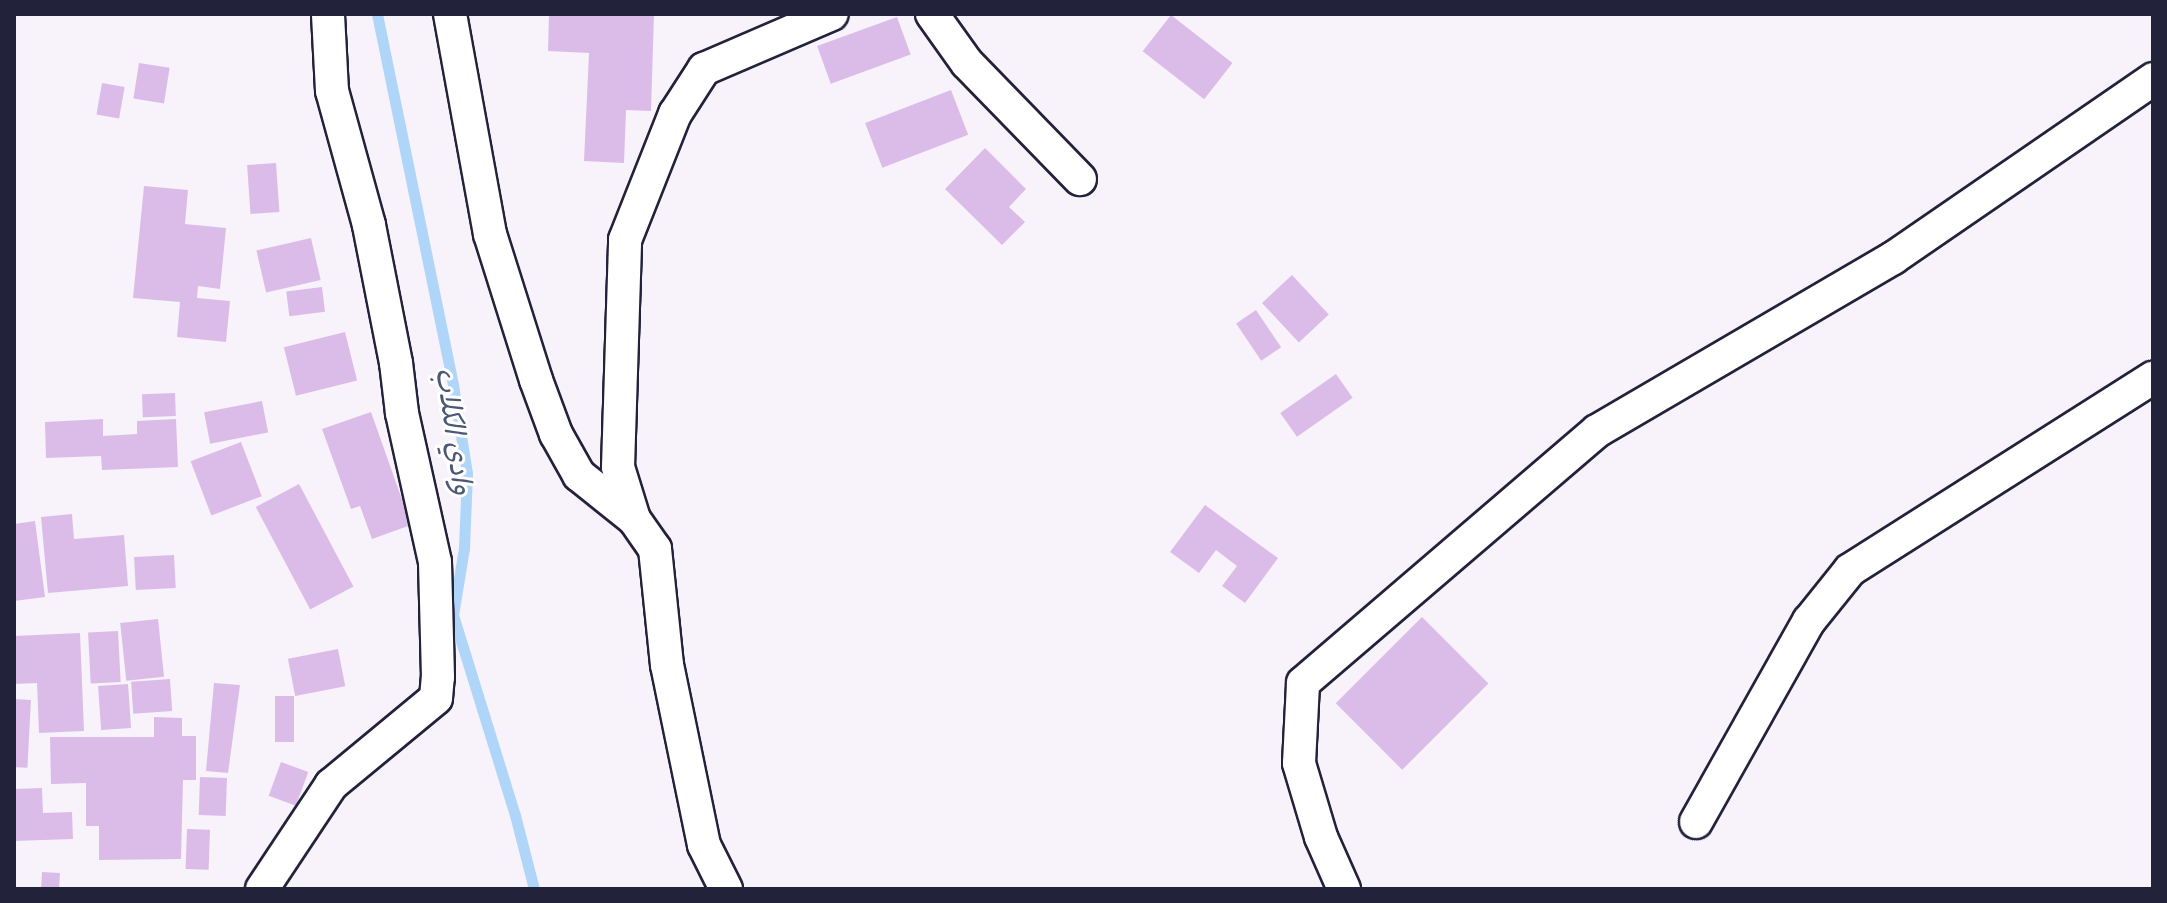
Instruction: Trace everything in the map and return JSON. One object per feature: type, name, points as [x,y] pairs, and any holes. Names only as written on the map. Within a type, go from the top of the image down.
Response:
[{"type":"street","points":[[262,889],[331,785],[436,698],[438,677],[435,562],[410,454],[369,225],[332,91],[328,14]]},
{"type":"street","points":[[450,14],[490,234],[556,434],[579,475],[634,519],[655,549],[667,665],[704,845],[726,889]]},
{"type":"street","points":[[634,519],[618,467],[625,240],[630,226],[675,114],[704,69],[832,14]]},
{"type":"street","points":[[932,14],[967,63],[1080,179]]},
{"type":"street","points":[[1344,889],[1321,837],[1299,763],[1303,683],[1597,431],[1893,258],[2153,79]]},
{"type":"street","points":[[1696,822],[1809,621],[1850,570],[2153,378]]},
{"type":"building","points":[[549,14],[654,14],[651,111],[626,110],[624,163],[584,161],[589,53],[548,51]]},
{"type":"building","points":[[1171,15],[1232,63],[1204,99],[1143,51]]},
{"type":"building","points":[[897,17],[911,55],[831,84],[817,46]]},
{"type":"building","points":[[139,63],[170,68],[164,103],[133,99]]},
{"type":"building","points":[[102,83],[125,87],[119,119],[96,115]]},
{"type":"building","points":[[951,90],[968,135],[882,168],[865,123]]},
{"type":"building","points":[[985,148],[1026,189],[1009,207],[1025,222],[1002,245],[945,189]]},
{"type":"building","points":[[276,163],[279,212],[250,214],[247,165]]},
{"type":"building","points":[[144,186],[188,190],[185,224],[226,228],[220,289],[198,286],[197,298],[230,301],[226,342],[177,337],[180,302],[133,298]]},
{"type":"building","points":[[311,238],[321,280],[266,292],[256,251]]},
{"type":"building","points":[[1292,275],[1329,314],[1299,342],[1262,303]]},
{"type":"building","points":[[322,287],[325,312],[289,316],[286,291]]},
{"type":"building","points":[[1256,310],[1281,347],[1261,361],[1236,323]]},
{"type":"building","points":[[345,332],[357,381],[296,396],[284,347]]},
{"type":"building","points":[[1336,374],[1353,398],[1297,437],[1280,413]]},
{"type":"building","points":[[175,393],[176,416],[143,417],[142,394]]},
{"type":"building","points":[[262,401],[268,432],[210,444],[204,412]]},
{"type":"building","points":[[371,412],[411,525],[372,539],[360,506],[351,509],[322,429]]},
{"type":"building","points":[[103,419],[103,436],[137,434],[137,421],[176,419],[178,467],[102,470],[101,456],[46,458],[45,422]]},
{"type":"building","points":[[241,442],[262,496],[211,515],[191,461]]},
{"type":"building","points":[[299,484],[353,586],[310,609],[256,507]]},
{"type":"building","points":[[1205,505],[1278,558],[1245,603],[1222,586],[1237,566],[1216,550],[1199,573],[1170,552]]},
{"type":"building","points":[[72,514],[74,539],[124,535],[128,586],[48,593],[41,517]]},
{"type":"building","points":[[35,521],[45,597],[14,601],[14,524]]},
{"type":"building","points":[[174,555],[176,588],[136,590],[134,557]]},
{"type":"building","points":[[1422,617],[1488,683],[1402,770],[1336,703]]},
{"type":"building","points":[[158,619],[164,677],[126,681],[120,623]]},
{"type":"building","points":[[118,631],[121,682],[91,684],[88,633]]},
{"type":"building","points":[[80,633],[84,731],[39,733],[37,683],[14,684],[14,636]]},
{"type":"building","points":[[338,649],[345,686],[295,696],[288,659]]},
{"type":"building","points":[[170,679],[172,711],[133,714],[131,682]]},
{"type":"building","points":[[214,683],[240,685],[228,773],[206,771]]},
{"type":"building","points":[[128,684],[131,728],[101,730],[98,686]]},
{"type":"building","points":[[275,696],[294,696],[294,742],[275,742]]},
{"type":"building","points":[[14,699],[31,700],[27,768],[14,767]]},
{"type":"building","points":[[154,717],[182,718],[182,736],[196,736],[196,780],[183,780],[181,859],[99,860],[99,826],[86,826],[86,783],[51,784],[50,737],[154,737]]},
{"type":"building","points":[[281,762],[308,772],[296,806],[269,796]]},
{"type":"building","points":[[200,777],[227,778],[226,816],[199,815]]},
{"type":"building","points":[[42,788],[43,813],[72,812],[73,839],[14,841],[14,789]]},
{"type":"building","points":[[187,829],[210,830],[209,870],[186,869]]},
{"type":"building","points":[[42,872],[60,873],[59,889],[41,889]]},
{"type":"waterway","name":"وادي الكلاب","points":[[377,14],[453,385],[467,473],[464,548],[453,615],[515,815],[534,889]]}]
